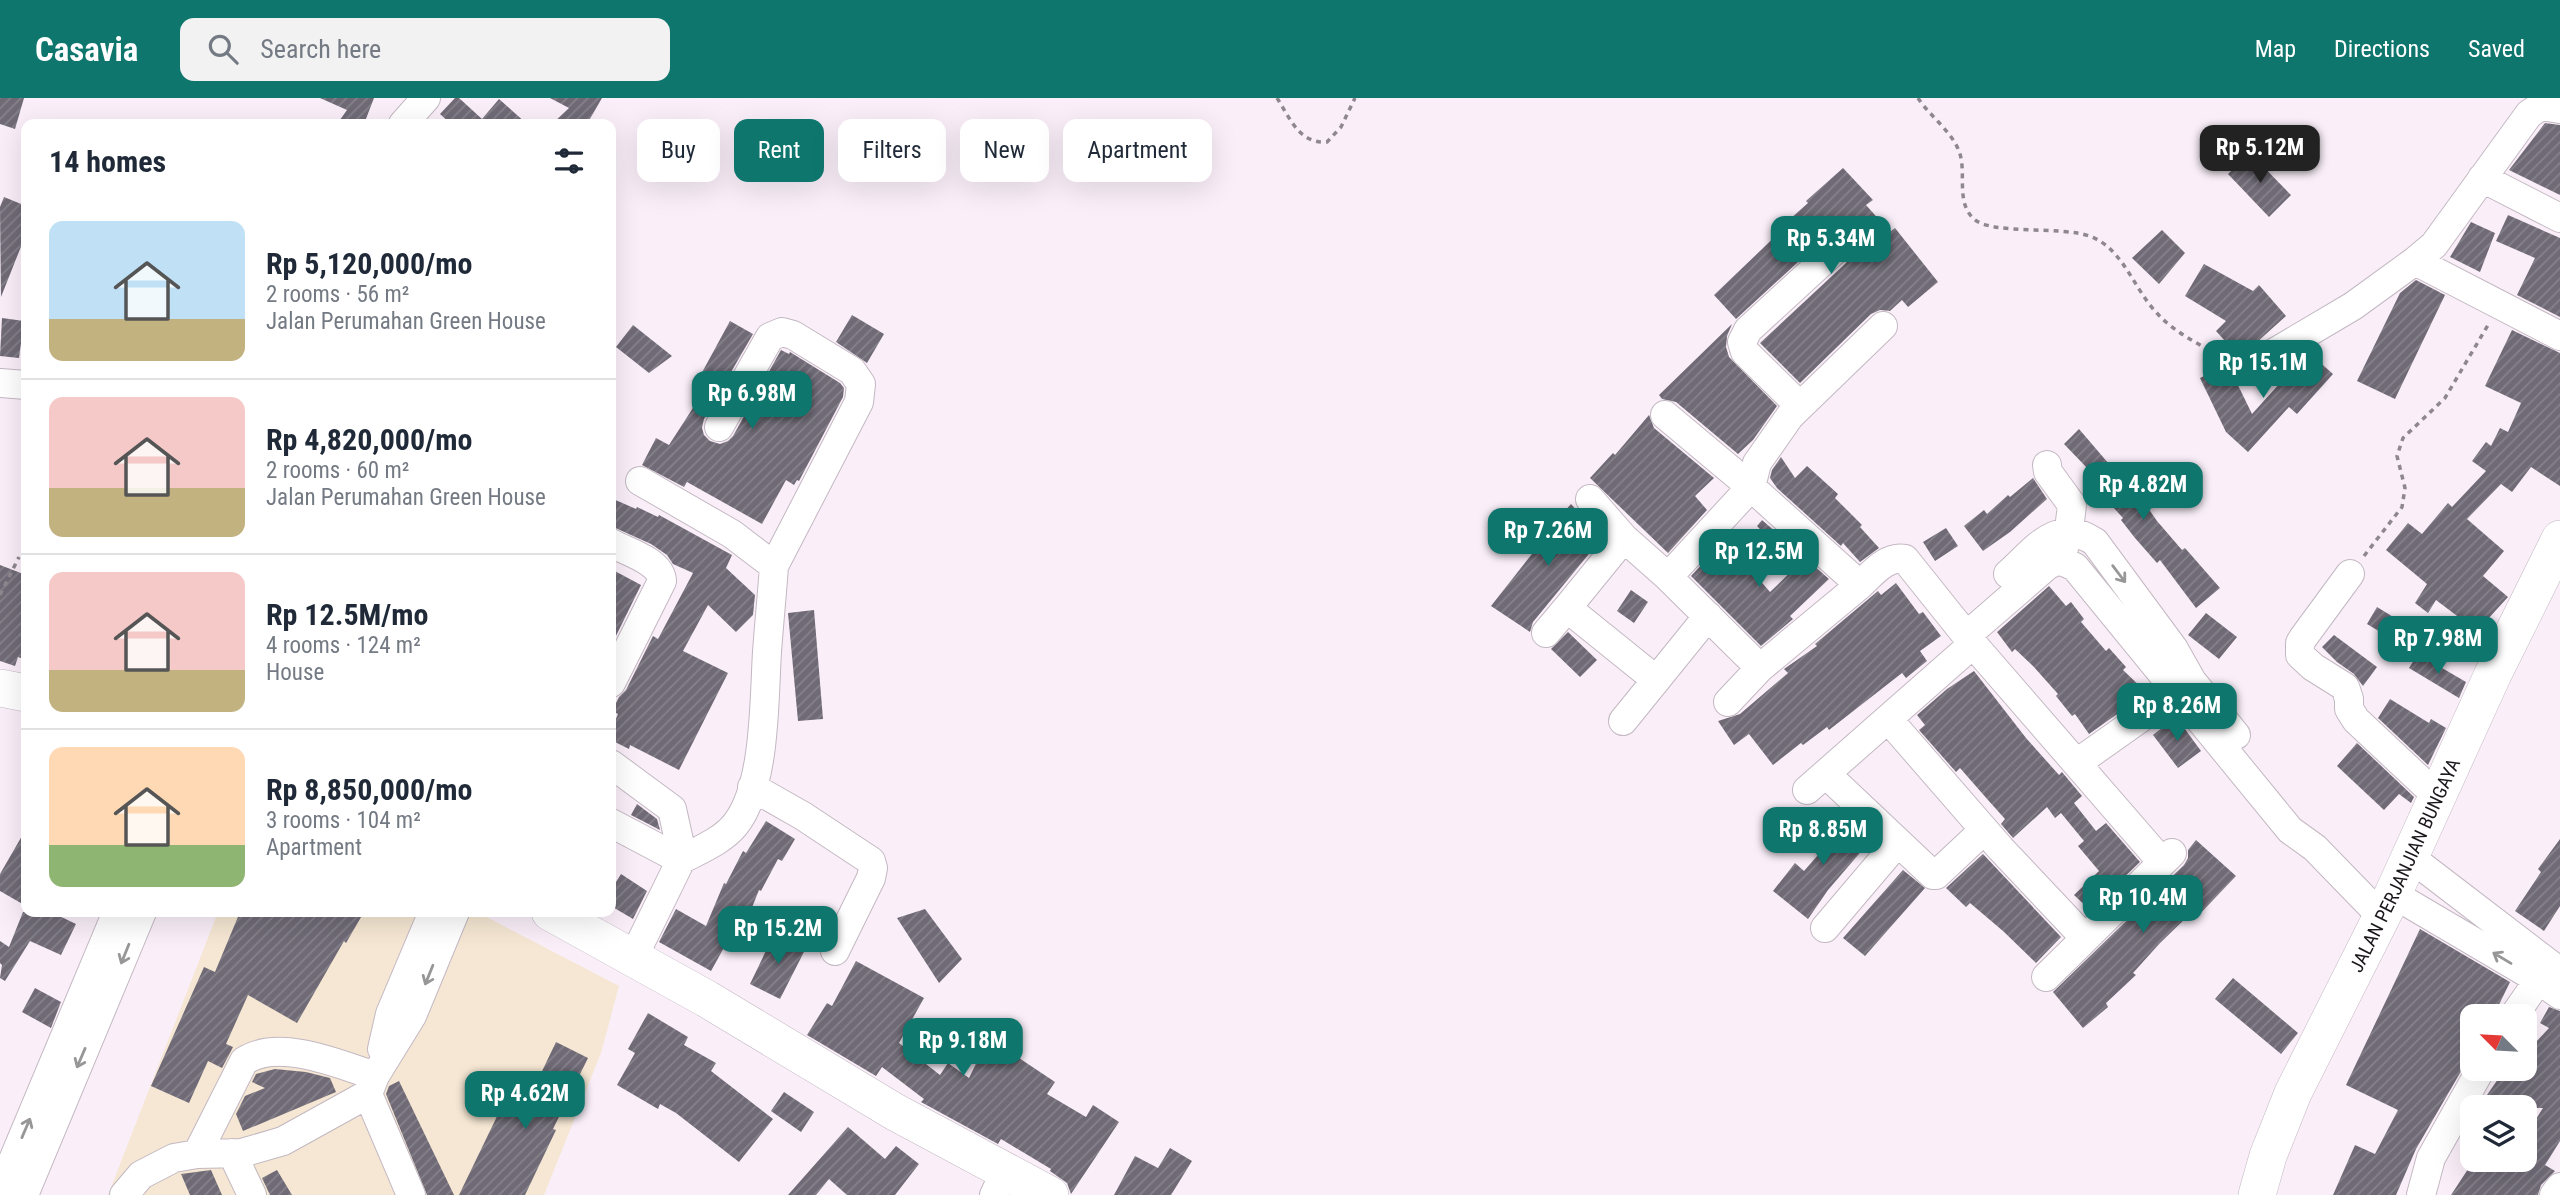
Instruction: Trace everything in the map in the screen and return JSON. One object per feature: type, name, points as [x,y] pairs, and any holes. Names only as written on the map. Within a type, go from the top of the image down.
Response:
[{"type":"main road","name":"JALAN PERJANJIAN BUNGAYA","points":[[2257,1195],[2268,1156],[2293,1094],[2387,905],[2493,674],[2560,540]]},
{"type":"main road","points":[[0,688],[21,692]]},
{"type":"main road","points":[[559,917],[707,999],[895,1112],[1000,1184],[1050,1195]]},
{"type":"street","points":[[407,119],[426,98]]},
{"type":"street","points":[[2222,357],[2250,361],[2265,358],[2353,306],[2415,261],[2434,245],[2535,108],[2546,106],[2560,109]]},
{"type":"street","points":[[2482,178],[2560,218]]},
{"type":"street","points":[[1800,406],[1745,352],[1743,338],[1748,330],[1834,251]]},
{"type":"street","points":[[2415,261],[2560,336]]},
{"type":"street","points":[[1668,577],[1751,487],[1757,463],[1782,426],[1883,327]]},
{"type":"street","points":[[681,860],[724,836],[743,813],[762,744],[774,566],[859,402],[861,384],[852,371],[805,342],[793,335],[776,333],[770,337],[719,427]]},
{"type":"street","points":[[0,383],[21,385]]},
{"type":"street","points":[[1665,415],[1751,487],[1860,585]]},
{"type":"street","points":[[1964,634],[2042,570],[2059,560],[2069,530],[2071,501],[2048,472],[2047,465]]},
{"type":"street","points":[[640,481],[732,534],[774,566]]},
{"type":"street","points":[[1590,499],[1624,538],[1668,577],[1760,668]]},
{"type":"street","points":[[1984,830],[1936,875],[1930,873],[1898,842],[1816,782],[1888,719],[2050,537],[2069,530],[2095,542],[2160,628],[2184,687]]},
{"type":"street","points":[[1546,633],[1624,538]]},
{"type":"street","points":[[616,546],[657,568],[662,576],[660,588],[619,646]]},
{"type":"street","points":[[1728,702],[1760,668],[1884,564],[1895,557],[1905,559],[1964,634],[2077,763],[2167,857],[2046,977]]},
{"type":"street","points":[[2059,560],[2075,567],[2184,687],[2290,830],[2387,905],[2554,972]]},
{"type":"street","points":[[2350,575],[2303,638],[2300,655],[2313,667],[2345,687],[2349,709],[2356,720],[2437,796]]},
{"type":"street","points":[[1566,608],[1655,679]]},
{"type":"street","points":[[1623,721],[1708,616]]},
{"type":"street","points":[[2077,763],[2184,687]]},
{"type":"street","points":[[1888,719],[1984,830],[2085,938]]},
{"type":"street","points":[[616,768],[672,810],[680,845],[681,860],[633,958]]},
{"type":"street","points":[[752,787],[814,823],[871,862],[871,878],[835,951]]},
{"type":"street","points":[[616,826],[681,860]]},
{"type":"street","points":[[1825,928],[1898,842]]},
{"type":"street","points":[[2410,857],[2554,972]]},
{"type":"street","points":[[0,1191],[115,917]]},
{"type":"street","points":[[24,1195],[140,917]]},
{"type":"street","points":[[411,1195],[372,1085],[390,1014],[431,917]]},
{"type":"street","points":[[124,1195],[141,1175],[174,1158],[197,1154],[242,1153],[283,1141],[372,1085],[412,1016],[453,917]]},
{"type":"street","points":[[2525,1004],[2554,972]]},
{"type":"street","points":[[197,1154],[244,1062],[256,1053],[307,1054],[372,1085]]},
{"type":"street","points":[[2421,1195],[2431,1158],[2474,1082]]},
{"type":"street","points":[[232,1153],[252,1195]]},
{"type":"street","points":[[2554,1195],[2560,1187]]},
{"type":"path","points":[[1277,98],[1305,139],[1317,143],[1327,142],[1341,127],[1356,98]]},
{"type":"path","points":[[1918,98],[1953,140],[1961,157],[1965,207],[1974,219],[1985,225],[2090,236],[2111,249],[2154,310],[2168,324],[2222,357]]},
{"type":"path","points":[[2350,575],[2402,507],[2405,488],[2397,456],[2403,438],[2445,398],[2500,305]]},
{"type":"path","points":[[0,595],[19,557]]},
{"type":"shaded area","points":[[216,917],[487,917],[619,986],[601,1053],[544,1195],[108,1195]]},
{"type":"building","points":[[0,98],[24,98],[15,129],[0,124]]},
{"type":"building","points":[[320,98],[374,98],[366,119],[341,119],[347,110]]},
{"type":"building","points":[[455,98],[459,98],[482,119],[446,119],[440,114]]},
{"type":"building","points":[[550,98],[602,98],[590,119],[557,119],[569,108]]},
{"type":"building","points":[[499,99],[521,119],[482,119]]},
{"type":"building","points":[[2545,123],[2560,125],[2560,195],[2509,170]]},
{"type":"building","points":[[2250,153],[2291,195],[2269,217],[2228,174]]},
{"type":"building","points":[[1843,168],[1873,200],[1866,205],[1890,232],[1895,228],[1938,282],[1908,307],[1902,300],[1890,311],[1880,310],[1871,314],[1800,383],[1760,343],[1846,263],[1850,257],[1850,248],[1846,239],[1840,235],[1831,235],[1823,239],[1736,319],[1714,295],[1783,229],[1781,227],[1808,203],[1806,201]]},
{"type":"building","points":[[4,197],[21,204],[21,247],[1,297],[0,207]]},
{"type":"building","points":[[2508,215],[2560,238],[2560,317],[2517,295],[2535,258],[2496,241]]},
{"type":"building","points":[[2471,222],[2495,233],[2480,272],[2450,257]]},
{"type":"building","points":[[2162,230],[2185,253],[2159,284],[2132,258]]},
{"type":"building","points":[[2204,264],[2253,291],[2259,285],[2286,316],[2256,343],[2225,341],[2216,331],[2226,321],[2185,296]]},
{"type":"building","points":[[2416,280],[2445,295],[2395,399],[2357,381],[2400,293]]},
{"type":"building","points":[[852,315],[884,334],[867,363],[836,342]]},
{"type":"building","points":[[2,318],[21,321],[19,358],[0,356]]},
{"type":"building","points":[[730,321],[753,334],[704,419],[702,428],[710,441],[720,444],[733,436],[781,350],[789,354],[790,352],[844,388],[843,397],[799,481],[794,485],[786,480],[762,524],[687,482],[684,487],[642,465],[656,438],[669,445],[691,411],[707,383],[699,378]]},
{"type":"building","points":[[1732,324],[1726,347],[1729,357],[1777,406],[1753,440],[1738,454],[1676,402],[1662,399],[1659,395]]},
{"type":"building","points":[[633,325],[672,356],[649,373],[616,347]]},
{"type":"building","points":[[2512,330],[2560,353],[2560,486],[2531,467],[2512,492],[2501,484],[2467,519],[2504,551],[2483,576],[2508,597],[2477,631],[2436,600],[2428,613],[2415,603],[2427,584],[2386,550],[2408,523],[2422,534],[2448,503],[2452,507],[2486,471],[2472,461],[2486,442],[2491,446],[2500,428],[2508,432],[2521,403],[2485,386]]},
{"type":"building","points":[[2308,352],[2333,374],[2297,414],[2289,407],[2248,452],[2226,432],[2200,378],[2214,371],[2233,375],[2252,414]]},
{"type":"building","points":[[1649,415],[1654,428],[1714,478],[1695,496],[1707,510],[1668,553],[1590,478],[1613,453],[1615,455]]},
{"type":"building","points":[[2079,429],[2121,478],[2125,474],[2142,493],[2139,495],[2157,521],[2220,588],[2196,608],[2160,560],[2157,563],[2135,538],[2121,520],[2123,518],[2102,495],[2086,470],[2088,469],[2064,444]]},
{"type":"building","points":[[1781,457],[1795,478],[1807,466],[1838,494],[1835,498],[1862,525],[1860,527],[1879,548],[1860,562],[1843,543],[1841,546],[1777,488],[1770,478]]},
{"type":"building","points":[[2033,478],[2047,499],[2010,532],[1983,551],[1964,526],[1984,510],[1987,514]]},
{"type":"building","points":[[616,500],[658,517],[659,515],[732,555],[726,568],[755,595],[753,615],[736,632],[708,605],[683,651],[728,673],[679,770],[630,745],[629,749],[616,742],[616,703],[626,690],[653,636],[658,639],[693,573],[673,564],[667,555],[651,544],[616,528]]},
{"type":"building","points":[[1571,504],[1602,538],[1533,622],[1530,632],[1491,606],[1543,540],[1541,538]]},
{"type":"building","points":[[1762,520],[1829,579],[1790,616],[1793,619],[1761,646],[1691,576],[1720,545],[1751,570],[1770,592],[1796,567],[1757,526]]},
{"type":"building","points":[[1946,528],[1958,546],[1935,561],[1923,542]]},
{"type":"building","points":[[0,565],[21,573],[21,658],[18,657],[15,666],[0,661]]},
{"type":"building","points":[[616,572],[641,585],[616,636]]},
{"type":"building","points":[[1896,583],[1919,614],[1923,612],[1941,636],[1920,651],[1927,661],[1906,678],[1902,673],[1829,730],[1827,727],[1803,745],[1801,743],[1773,765],[1749,734],[1734,745],[1718,721],[1740,714],[1788,673],[1784,669],[1817,646],[1815,644],[1878,591],[1881,595]]},
{"type":"building","points":[[2049,586],[2066,606],[2071,602],[2084,619],[2081,622],[2106,651],[2109,648],[2126,667],[2123,670],[2144,690],[2130,705],[2089,734],[2033,666],[2015,649],[2012,652],[1997,632]]},
{"type":"building","points":[[1631,590],[1648,602],[1634,623],[1617,611]]},
{"type":"building","points":[[2377,607],[2408,626],[2397,642],[2367,624]]},
{"type":"building","points":[[814,610],[823,719],[798,721],[788,613]]},
{"type":"building","points":[[2206,613],[2237,637],[2219,659],[2188,635]]},
{"type":"building","points":[[1568,632],[1597,660],[1580,677],[1551,649]]},
{"type":"building","points":[[2334,635],[2377,667],[2363,686],[2354,674],[2322,647]]},
{"type":"building","points":[[2418,654],[2466,682],[2459,698],[2409,668]]},
{"type":"building","points":[[1974,671],[2026,738],[2059,775],[2062,772],[2082,796],[2074,803],[2096,831],[2106,823],[2140,862],[2090,910],[2074,895],[2099,871],[2078,846],[2084,841],[2061,813],[2055,818],[2047,807],[2013,838],[2001,824],[2005,819],[1960,768],[1956,772],[1919,730],[1925,725],[1917,715],[1947,689]]},
{"type":"building","points":[[2390,699],[2429,723],[2431,719],[2446,728],[2428,765],[2378,718]]},
{"type":"building","points":[[2176,717],[2201,751],[2178,768],[2153,735]]},
{"type":"building","points":[[2357,743],[2414,797],[2411,803],[2399,794],[2384,810],[2337,766]]},
{"type":"building","points":[[637,804],[657,819],[660,830],[631,815]]},
{"type":"building","points":[[1841,811],[1871,840],[1828,890],[1808,919],[1773,891],[1795,863],[1804,871],[1832,839],[1823,831]]},
{"type":"building","points":[[766,821],[795,839],[782,861],[778,859],[761,891],[759,890],[747,920],[741,917],[711,971],[659,942],[676,909],[706,926],[724,883],[726,884],[743,851],[746,853]]},
{"type":"building","points":[[21,838],[21,903],[0,891],[0,874]]},
{"type":"building","points":[[2560,839],[2560,906],[2544,931],[2515,911],[2541,872],[2538,869]]},
{"type":"building","points":[[2196,840],[2236,876],[2194,920],[2189,915],[2160,943],[2133,973],[2136,975],[2106,1003],[2108,1007],[2083,1028],[2053,992],[2184,865],[2188,850]]},
{"type":"building","points":[[1983,854],[2061,937],[2036,963],[1970,903],[1966,907],[1946,888]]},
{"type":"building","points":[[1903,870],[1925,888],[1865,956],[1843,938]]},
{"type":"building","points":[[621,874],[647,891],[633,919],[616,909],[616,882]]},
{"type":"building","points":[[925,909],[962,959],[939,983],[897,918]]},
{"type":"building","points":[[21,917],[61,917],[76,924],[61,955],[30,941],[5,981],[0,978],[0,941],[9,947]]},
{"type":"building","points":[[238,917],[361,917],[346,943],[344,941],[297,1023],[248,995],[226,1044],[233,1047],[222,1068],[208,1061],[189,1103],[151,1086],[204,967],[215,972]]},
{"type":"building","points":[[2420,929],[2510,982],[2499,1004],[2460,1004],[2460,1073],[2416,1149],[2396,1195],[2333,1195],[2355,1145],[2375,1154],[2398,1110],[2346,1085]]},
{"type":"building","points":[[775,932],[806,948],[780,999],[750,984]]},
{"type":"building","points":[[856,961],[924,998],[899,1043],[940,1075],[948,1063],[969,1078],[989,1037],[1012,1049],[1010,1052],[1055,1082],[1047,1094],[1086,1117],[1093,1105],[1119,1122],[1071,1194],[1067,1183],[1050,1171],[1051,1169],[1001,1139],[998,1144],[921,1102],[924,1099],[882,1067],[876,1076],[807,1035],[827,1003],[832,1006]]},
{"type":"building","points":[[2233,978],[2298,1033],[2281,1054],[2215,999]]},
{"type":"building","points":[[35,988],[61,1002],[51,1028],[22,1012]]},
{"type":"building","points":[[2549,1007],[2560,1011],[2560,1141],[2545,1165],[2555,1171],[2541,1185],[2538,1195],[2451,1195],[2466,1172],[2537,1172],[2537,1118],[2543,1108],[2537,1108],[2537,1095],[2487,1095],[2496,1082],[2538,1082],[2538,1040],[2549,1028],[2540,1023]]},
{"type":"building","points":[[648,1013],[688,1037],[684,1045],[716,1063],[711,1071],[773,1119],[739,1162],[676,1113],[660,1104],[658,1109],[617,1085],[635,1053],[628,1049]]},
{"type":"building","points":[[556,1042],[588,1058],[553,1129],[556,1130],[525,1195],[459,1195],[503,1104],[522,1113]]},
{"type":"building","points":[[275,1069],[330,1078],[336,1092],[243,1131],[236,1114],[245,1096],[265,1088],[252,1082],[256,1074]]},
{"type":"building","points":[[399,1081],[454,1195],[427,1195],[386,1094],[389,1086]]},
{"type":"building","points":[[784,1092],[814,1112],[801,1132],[771,1111]]},
{"type":"building","points":[[848,1127],[885,1159],[896,1146],[919,1164],[895,1195],[847,1195],[829,1179],[816,1195],[788,1195]]},
{"type":"building","points":[[1170,1148],[1192,1161],[1171,1195],[1114,1195],[1135,1156],[1158,1168]]},
{"type":"building","points":[[211,1170],[222,1195],[190,1195],[181,1174]]},
{"type":"building","points":[[277,1170],[292,1195],[270,1195],[262,1178]]}]
